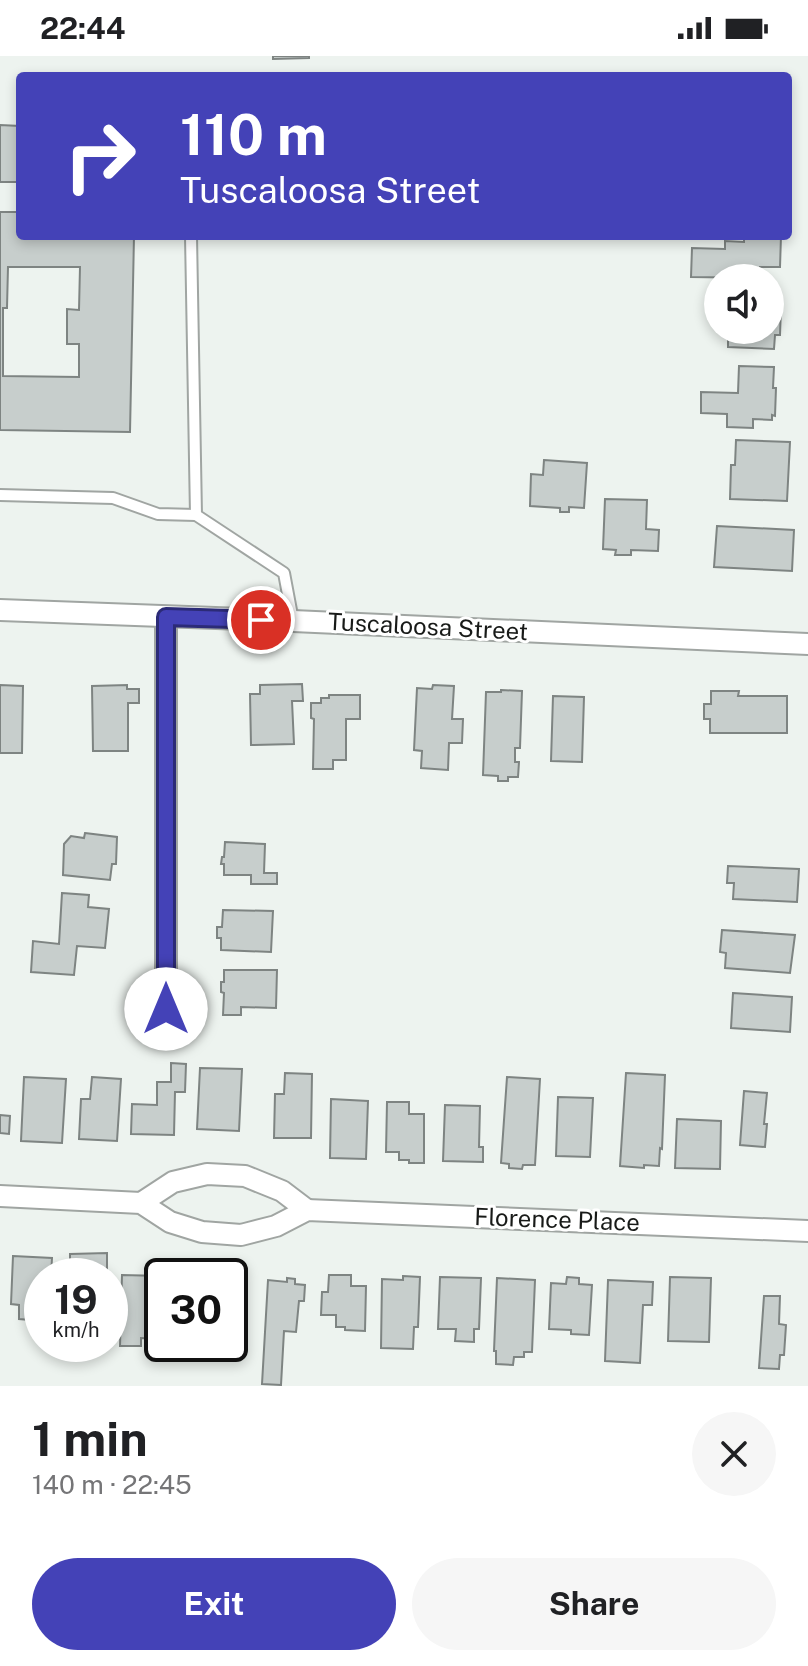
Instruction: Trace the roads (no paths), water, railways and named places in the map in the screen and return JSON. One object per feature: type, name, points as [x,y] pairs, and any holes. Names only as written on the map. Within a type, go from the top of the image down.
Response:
[{"type":"street","name":"Tuscaloosa Street","points":[[0,610],[808,644]]},
{"type":"street","points":[[166,617],[166,1009]]},
{"type":"street","points":[[141,1203],[173,1182],[207,1174],[245,1176],[282,1191],[307,1210]]},
{"type":"street","name":"Florence Place","points":[[0,1196],[141,1203],[170,1222],[202,1232],[241,1235],[276,1226],[307,1210],[808,1231]]},
{"type":"lane","points":[[191,240],[196,515]]},
{"type":"lane","points":[[0,495],[113,498],[158,514],[196,515],[284,573],[293,621]]}]
